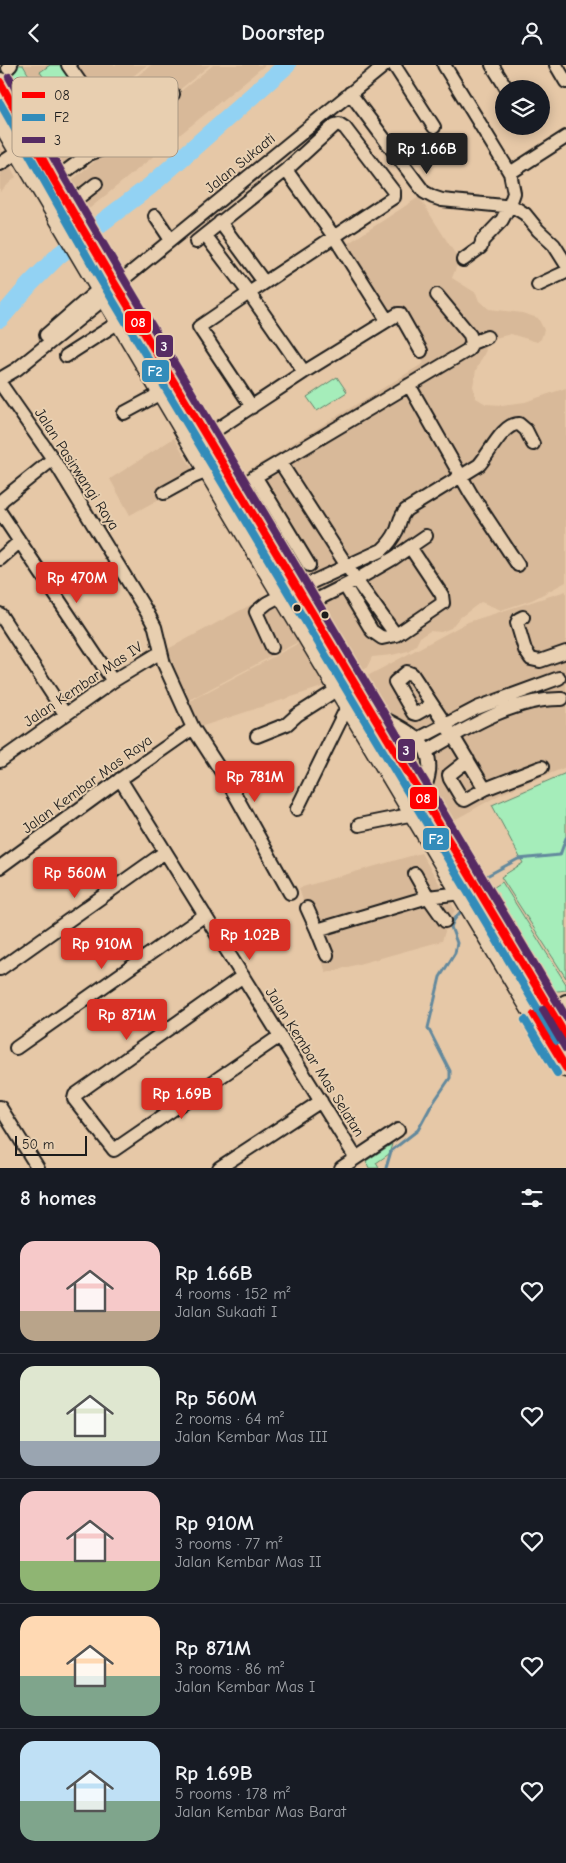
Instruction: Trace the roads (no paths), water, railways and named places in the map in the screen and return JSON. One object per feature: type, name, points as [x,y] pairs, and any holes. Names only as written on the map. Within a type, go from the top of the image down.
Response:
[{"type":"highway","points":[[6,71],[12,86]]},
{"type":"highway","points":[[0,120],[12,141]]},
{"type":"highway","points":[[22,157],[68,215]]},
{"type":"highway","points":[[42,157],[54,179],[68,215],[104,284],[120,323],[566,1068]]},
{"type":"highway","points":[[104,284],[207,436],[566,1036]]},
{"type":"highway","points":[[250,542],[266,533]]},
{"type":"street","points":[[68,65],[76,77]]},
{"type":"street","name":"Jalan Sukaati","points":[[2,379],[13,363],[104,284],[171,240],[385,65]]},
{"type":"street","points":[[394,65],[434,127]]},
{"type":"street","points":[[444,65],[510,173],[514,193],[502,220],[482,241],[481,247],[463,260]]},
{"type":"street","points":[[492,65],[501,80]]},
{"type":"street","points":[[556,65],[566,82]]},
{"type":"street","points":[[350,93],[424,192],[433,197],[452,201],[519,209],[560,254]]},
{"type":"street","points":[[252,407],[199,327],[249,293],[264,282],[335,238],[394,197],[394,192],[345,128],[338,124],[331,128],[286,170],[200,238],[249,293],[304,373]]},
{"type":"street","points":[[510,173],[566,137]]},
{"type":"street","points":[[0,164],[12,156]]},
{"type":"street","points":[[54,179],[84,157]]},
{"type":"street","points":[[286,170],[335,238],[388,320]]},
{"type":"street","points":[[68,215],[96,184]]},
{"type":"street","points":[[155,216],[171,240]]},
{"type":"street","points":[[220,222],[264,282]]},
{"type":"street","points":[[538,285],[566,272]]},
{"type":"street","points":[[238,487],[468,351],[472,343],[470,335],[437,295]]},
{"type":"street","points":[[207,436],[398,314],[400,314],[421,351]]},
{"type":"street","points":[[66,356],[120,323]]},
{"type":"street","points":[[472,343],[487,337]]},
{"type":"street","name":"Jalan Pasirwangi Raya","points":[[2,379],[148,614],[155,627],[164,664],[193,728],[228,782],[290,893]]},
{"type":"street","points":[[409,385],[461,477],[518,565]]},
{"type":"street","points":[[124,413],[161,393]]},
{"type":"street","points":[[299,588],[373,555],[388,545],[398,527],[402,514],[406,510],[479,465],[488,455],[505,428],[512,423],[519,423],[526,430],[533,444]]},
{"type":"street","points":[[0,504],[2,500],[53,459]]},
{"type":"street","points":[[280,462],[347,567],[350,583],[396,635],[443,603],[442,595],[410,547]]},
{"type":"street","points":[[164,493],[208,471]]},
{"type":"street","points":[[255,476],[309,565]]},
{"type":"street","points":[[0,512],[113,681]]},
{"type":"street","points":[[308,604],[350,583],[410,547],[426,535]]},
{"type":"street","points":[[0,559],[19,542]]},
{"type":"street","points":[[272,647],[256,612],[267,603],[282,595]]},
{"type":"street","points":[[0,614],[65,714]]},
{"type":"street","points":[[523,617],[517,623],[525,650],[531,659],[540,661],[566,652]]},
{"type":"street","name":"Jalan Kembar Mas IV","points":[[0,761],[113,681],[161,652]]},
{"type":"street","points":[[540,661],[546,681]]},
{"type":"street","points":[[418,739],[477,708],[562,674]]},
{"type":"street","points":[[562,674],[557,685],[558,692],[564,701]]},
{"type":"street","points":[[257,736],[286,724],[338,689]]},
{"type":"street","points":[[520,691],[525,704]]},
{"type":"street","points":[[427,751],[484,719],[525,704],[549,699],[564,701]]},
{"type":"street","points":[[297,809],[348,705]]},
{"type":"street","points":[[432,705],[454,736],[485,789]]},
{"type":"street","points":[[373,713],[410,732],[427,751],[429,771],[422,795]]},
{"type":"street","name":"Jalan Kembar Mas Raya","points":[[0,867],[193,728]]},
{"type":"street","points":[[468,761],[451,772],[450,779],[462,799],[465,800],[485,789],[542,767]]},
{"type":"street","name":"Jalan Kembar Mas Selatan","points":[[120,779],[356,1158]]},
{"type":"street","points":[[359,825],[414,814]]},
{"type":"street","points":[[0,969],[165,852]]},
{"type":"street","points":[[415,874],[444,921]]},
{"type":"street","points":[[317,930],[428,897],[461,893]]},
{"type":"street","points":[[307,908],[327,955]]},
{"type":"street","points":[[16,1048],[205,915]]},
{"type":"street","points":[[243,976],[75,1095],[74,1099],[114,1150],[280,1035]]},
{"type":"street","points":[[550,1010],[566,1001]]},
{"type":"street","points":[[219,1168],[321,1101]]},
{"type":"street","points":[[0,1107],[38,1168]]},
{"type":"street","points":[[342,1168],[398,1130]]},
{"type":"waterway","points":[[0,319],[30,284],[59,255],[150,186],[287,65]]},
{"type":"waterway","points":[[483,878],[518,859],[560,855],[566,838]]},
{"type":"waterway","points":[[386,1168],[391,1151],[418,1130],[431,1106],[450,1078],[450,1071],[428,1028],[440,977],[455,953],[457,943],[451,927],[461,911]]}]
